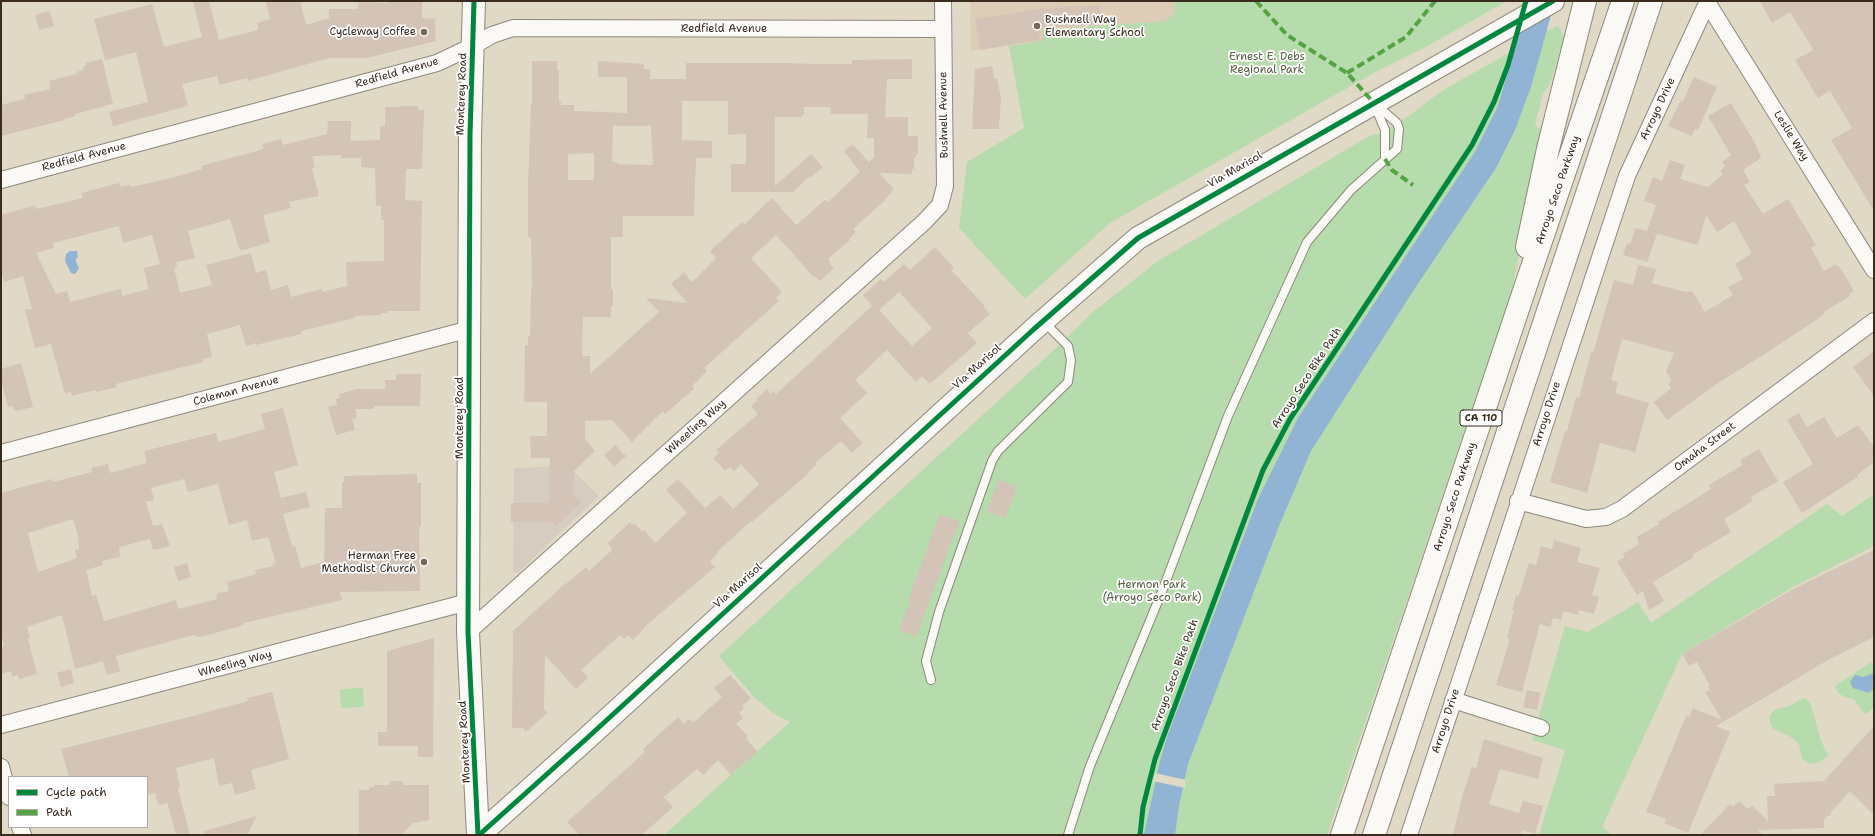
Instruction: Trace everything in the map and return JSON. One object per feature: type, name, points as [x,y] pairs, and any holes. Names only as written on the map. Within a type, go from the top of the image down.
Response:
[{"type":"main road","name":"Monterey Road","points":[[474,1],[470,135],[468,632],[473,700],[479,835]]},
{"type":"main road","name":"Via Marisol","points":[[479,835],[1043,322],[1138,238],[1553,1]]},
{"type":"main road","points":[[1526,285],[1527,241],[1585,1]]},
{"type":"main road","name":"Arroyo Seco Parkway","points":[[1342,835],[1622,1]]},
{"type":"main road","name":"CA 110","points":[[1374,835],[1651,1]]},
{"type":"street","name":"Bushnell Avenue","points":[[924,222],[940,205],[945,186],[942,29],[943,1]]},
{"type":"street","name":"Leslie Way","points":[[1708,2],[1874,270]]},
{"type":"street","name":"Arroyo Drive","points":[[1409,835],[1518,501],[1627,176],[1708,2]]},
{"type":"street","name":"Redfield Avenue","points":[[1,180],[437,63],[492,35],[513,28],[942,29]]},
{"type":"street","name":"Wheeling Way","points":[[468,632],[924,222]]},
{"type":"street","name":"Omaha Street","points":[[1518,501],[1586,519],[1606,516],[1622,509],[1874,320]]},
{"type":"street","name":"Coleman Avenue","points":[[1,453],[470,329]]},
{"type":"street","name":"Wheeling Way","points":[[1,725],[468,602]]},
{"type":"street","points":[[1453,700],[1541,728]]},
{"type":"street","points":[[1,767],[8,793]]},
{"type":"lane","points":[[1374,103],[1385,130],[1385,159]]},
{"type":"lane","points":[[1068,835],[1090,766],[1163,589],[1228,416],[1306,242],[1351,190],[1397,149],[1399,129],[1397,123],[1374,103]]},
{"type":"lane","points":[[931,680],[926,662],[939,612],[992,461],[998,451],[1068,382],[1071,360],[1068,346],[1043,322]]},
{"type":"shaded area","name":"Bushnell Way Elementary School","points":[[970,1],[1174,1],[1175,12],[1166,21],[1043,30],[1043,41],[971,51]]},
{"type":"shaded area","points":[[568,466],[599,496],[518,573],[513,572],[514,468]]},
{"type":"green space","name":"Ernest E. Debs Regional Park","points":[[1174,1],[1507,1],[1422,49],[1377,71],[1110,223],[1025,299],[959,228],[967,162],[1024,128],[1009,46],[1043,41],[1042,30],[1166,21],[1175,12]]},
{"type":"green space","name":"Hermon Park (Arroyo Seco Park)","points":[[1558,25],[1564,37],[1550,84],[1543,93],[1535,125],[1542,130],[1532,173],[1512,294],[1327,835],[664,835],[790,722],[773,713],[753,696],[719,656],[1055,349],[1093,312],[1158,261],[1371,135],[1378,134],[1409,116],[1440,92]]},
{"type":"green space","points":[[1874,494],[1874,546],[1793,587],[1682,654],[1602,827],[1612,835],[1539,835],[1565,750],[1532,740],[1565,626],[1588,632],[1638,602],[1651,623],[1827,504],[1842,516]]},
{"type":"green space","points":[[1871,662],[1874,668],[1874,707],[1867,714],[1864,713],[1854,699],[1845,697],[1838,693],[1835,686]]},
{"type":"green space","points":[[363,688],[364,707],[341,708],[340,689]]},
{"type":"green space","points":[[1804,698],[1810,702],[1821,741],[1828,755],[1820,762],[1810,764],[1802,759],[1799,744],[1791,737],[1772,728],[1769,717],[1774,710],[1789,706]]},
{"type":"water","points":[[1528,1],[1555,1],[1531,87],[1515,130],[1496,168],[1415,288],[1311,451],[1279,526],[1188,764],[1179,806],[1175,835],[1144,835],[1160,761],[1167,737],[1258,499],[1298,418],[1475,152],[1498,106]]},
{"type":"water","points":[[70,251],[77,251],[78,257],[76,258],[76,262],[79,268],[75,274],[71,273],[65,261],[66,254]]},
{"type":"water","points":[[1874,673],[1874,688],[1869,693],[1853,688],[1850,682],[1855,675],[1863,677]]},
{"type":"pier","points":[[1155,773],[1186,780],[1185,788],[1153,781]]},
{"type":"building","points":[[193,1],[209,1],[219,40],[258,30],[257,23],[270,19],[266,1],[300,1],[306,25],[329,18],[329,9],[358,9],[359,2],[388,3],[388,1],[422,1],[422,18],[435,19],[436,41],[367,58],[329,58],[248,81],[247,78],[219,85],[217,76],[182,84],[188,106],[113,126],[109,112],[148,102],[136,52],[105,60],[94,19],[152,4],[164,47],[202,37]]},
{"type":"building","points":[[1760,1],[1874,1],[1874,211],[1831,140],[1852,128],[1830,91],[1818,98],[1795,60],[1813,50],[1811,46],[1790,12],[1772,23]]},
{"type":"building","points":[[1100,5],[1101,24],[1038,28],[1040,40],[980,50],[975,19],[1039,9]]},
{"type":"building","points":[[50,11],[54,26],[39,30],[35,15]]},
{"type":"building","points":[[102,59],[113,104],[75,114],[75,116],[65,120],[1,136],[1,105],[25,99],[24,95],[50,89],[49,81],[77,74],[76,72],[84,70],[83,67],[86,66],[86,63]]},
{"type":"building","points":[[912,59],[912,79],[887,79],[885,117],[908,117],[908,136],[918,136],[918,154],[914,159],[914,169],[912,169],[912,174],[879,173],[894,189],[883,202],[853,229],[856,232],[849,239],[850,240],[828,259],[830,262],[829,263],[834,268],[820,281],[815,276],[814,277],[776,235],[751,258],[782,292],[776,298],[779,301],[704,368],[707,371],[692,386],[694,389],[665,414],[663,411],[632,442],[612,420],[585,421],[585,439],[595,451],[574,471],[574,494],[581,502],[556,526],[553,522],[511,522],[511,503],[549,503],[550,458],[531,458],[530,436],[547,436],[547,402],[524,402],[525,345],[528,345],[528,336],[530,336],[532,289],[531,237],[528,237],[528,183],[532,104],[532,61],[557,61],[557,71],[559,70],[559,102],[561,102],[561,105],[574,105],[574,111],[627,113],[627,77],[598,77],[598,61],[644,64],[644,69],[650,69],[650,79],[686,79],[686,63],[852,64],[852,60]],"holes":[[[682,101],[728,101],[728,135],[746,134],[746,164],[731,164],[731,192],[793,192],[810,176],[811,177],[823,167],[811,154],[775,186],[775,117],[801,117],[801,115],[804,115],[804,107],[830,107],[831,114],[868,114],[867,138],[874,138],[874,157],[869,162],[852,144],[844,151],[860,172],[828,202],[825,200],[796,225],[772,198],[744,225],[742,222],[710,251],[716,258],[692,282],[684,272],[671,284],[688,303],[646,298],[659,312],[590,374],[590,356],[582,356],[583,317],[611,317],[611,306],[613,306],[613,289],[611,289],[611,237],[623,237],[623,216],[694,216],[696,158],[712,158],[712,141],[682,140]],[[613,126],[651,126],[653,165],[617,164],[617,162],[612,162]],[[594,153],[594,180],[568,180],[568,154]]]},
{"type":"building","points":[[992,66],[994,78],[997,78],[1001,98],[999,129],[972,129],[975,69]]},
{"type":"building","points":[[1694,77],[1717,87],[1698,130],[1695,129],[1692,136],[1668,126],[1681,100],[1683,101]]},
{"type":"building","points":[[1731,103],[1755,143],[1761,158],[1743,170],[1750,182],[1744,185],[1763,214],[1788,199],[1816,245],[1811,248],[1824,271],[1836,264],[1838,267],[1839,266],[1854,291],[1849,294],[1850,296],[1824,312],[1825,313],[1815,321],[1718,383],[1667,420],[1654,402],[1671,388],[1668,384],[1672,380],[1666,372],[1674,353],[1622,339],[1611,380],[1618,382],[1615,393],[1649,403],[1635,452],[1600,443],[1587,493],[1550,482],[1565,431],[1567,431],[1576,397],[1579,398],[1591,353],[1593,353],[1614,280],[1633,285],[1638,265],[1656,269],[1652,283],[1686,292],[1692,291],[1705,312],[1733,295],[1728,287],[1743,279],[1735,264],[1752,253],[1734,221],[1717,232],[1706,215],[1698,245],[1647,231],[1656,205],[1644,201],[1653,177],[1662,181],[1670,160],[1685,165],[1680,179],[1708,187],[1723,174],[1720,171],[1725,166],[1722,162],[1731,155],[1708,116]]},
{"type":"building","points":[[417,106],[419,110],[424,110],[422,169],[406,169],[405,200],[422,201],[420,311],[387,311],[387,313],[381,313],[381,315],[355,316],[355,318],[301,331],[301,334],[246,346],[240,325],[207,334],[212,357],[202,359],[203,362],[116,384],[117,387],[96,392],[95,390],[72,396],[71,392],[65,394],[51,344],[35,348],[25,310],[32,309],[23,276],[4,282],[1,271],[1,215],[35,205],[36,209],[83,198],[81,193],[119,183],[121,187],[130,185],[131,187],[167,179],[202,169],[201,166],[264,149],[262,144],[281,139],[283,145],[327,134],[328,121],[351,121],[351,141],[380,140],[380,126],[385,126],[385,107]],"holes":[[[341,155],[341,158],[361,158],[361,167],[375,168],[376,206],[381,206],[381,220],[384,220],[384,261],[346,262],[347,286],[322,292],[322,289],[291,297],[288,285],[271,290],[266,270],[256,273],[251,253],[206,265],[212,285],[180,293],[174,268],[177,267],[176,262],[195,258],[188,231],[230,219],[240,251],[270,242],[263,215],[291,208],[289,202],[319,196],[312,168],[315,167],[312,156]],[[119,226],[123,243],[152,235],[160,264],[144,268],[148,289],[122,296],[121,289],[70,302],[67,291],[56,294],[36,253],[54,248],[53,243]]]},
{"type":"building","points":[[1636,228],[1657,234],[1647,262],[1623,255],[1627,243],[1630,244]]},
{"type":"building","points":[[935,247],[954,268],[951,270],[984,305],[983,306],[990,314],[968,333],[977,343],[930,384],[922,376],[916,382],[887,350],[855,380],[867,393],[840,418],[863,443],[852,453],[841,441],[815,463],[816,465],[807,473],[808,474],[752,522],[751,521],[717,552],[718,553],[710,562],[715,567],[648,624],[633,640],[628,635],[624,639],[620,635],[581,670],[588,678],[576,689],[545,655],[544,709],[547,713],[526,732],[523,728],[512,728],[513,631],[566,583],[586,567],[589,571],[612,550],[608,543],[630,522],[632,525],[634,523],[642,532],[644,530],[655,543],[687,513],[666,490],[678,479],[705,508],[720,495],[733,509],[759,484],[741,464],[734,471],[730,467],[725,471],[713,458],[719,452],[716,450],[758,414],[751,406],[757,401],[756,399],[767,389],[771,394],[774,391],[776,394],[872,306],[863,295],[881,279],[884,282],[904,264],[910,270]],"holes":[[[899,292],[932,328],[912,346],[879,310]]]},
{"type":"building","points":[[1874,351],[1874,396],[1853,367]]},
{"type":"building","points":[[21,363],[33,407],[15,411],[13,406],[8,407],[1,380],[1,369]]},
{"type":"building","points":[[396,374],[421,374],[420,406],[374,406],[374,409],[355,409],[357,418],[352,419],[355,430],[336,435],[328,407],[337,405],[336,399],[340,398],[339,394],[357,389],[385,389],[385,380],[396,380]]},
{"type":"building","points":[[283,408],[298,465],[274,472],[281,498],[306,492],[310,507],[283,514],[292,546],[295,546],[301,568],[324,562],[325,508],[342,508],[342,482],[344,482],[344,476],[417,474],[417,483],[421,483],[421,527],[419,527],[420,591],[340,592],[342,600],[244,623],[238,627],[199,637],[194,635],[116,656],[120,671],[107,675],[103,661],[75,669],[62,615],[27,627],[30,638],[28,639],[37,674],[19,679],[18,675],[12,677],[11,671],[1,674],[1,647],[4,646],[1,634],[1,493],[52,479],[53,482],[92,472],[91,468],[108,464],[110,473],[147,463],[144,451],[216,433],[218,442],[265,429],[261,414]],"holes":[[[184,479],[188,492],[218,484],[229,525],[247,520],[252,541],[268,537],[276,563],[272,564],[273,566],[255,570],[256,574],[227,582],[229,591],[216,594],[217,599],[178,609],[176,600],[104,621],[96,595],[92,596],[86,570],[103,565],[102,561],[120,557],[119,547],[150,539],[153,550],[170,546],[162,524],[153,526],[146,502],[154,500],[151,488]],[[73,519],[78,536],[79,549],[75,550],[77,558],[38,572],[28,533]]]},
{"type":"building","points":[[1799,413],[1807,427],[1824,417],[1837,438],[1858,425],[1874,447],[1874,462],[1857,475],[1858,477],[1802,513],[1783,482],[1813,464],[1787,420]]},
{"type":"building","points":[[615,445],[626,456],[614,467],[604,455]]},
{"type":"building","points":[[1759,449],[1778,481],[1751,497],[1753,501],[1724,519],[1731,532],[1692,555],[1694,557],[1653,582],[1664,601],[1649,610],[1643,591],[1637,595],[1617,562],[1624,557],[1623,554],[1639,544],[1637,537],[1711,489],[1709,485],[1742,465],[1740,460]]},
{"type":"building","points":[[999,480],[1016,486],[1014,491],[1016,491],[1005,518],[986,511]]},
{"type":"building","points":[[940,514],[959,521],[916,637],[899,630],[910,601],[908,600]]},
{"type":"building","points":[[1554,540],[1581,548],[1577,562],[1600,568],[1592,595],[1599,597],[1594,614],[1579,610],[1578,615],[1564,611],[1561,620],[1553,618],[1550,627],[1540,624],[1522,692],[1496,685],[1510,639],[1507,638],[1516,595],[1518,596],[1520,592],[1529,563],[1536,565],[1541,546],[1552,549]]},
{"type":"building","points":[[1874,550],[1874,637],[1830,659],[1716,726],[1730,732],[1688,833],[1664,823],[1666,819],[1646,812],[1686,716],[1689,717],[1693,708],[1722,720],[1705,692],[1710,690],[1708,687],[1710,686],[1697,662],[1689,666],[1682,654],[1795,588]]},
{"type":"building","points":[[187,563],[191,577],[178,581],[174,567]]},
{"type":"building","points":[[434,638],[433,757],[418,757],[418,746],[378,746],[378,732],[387,732],[387,651]]},
{"type":"building","points":[[71,669],[74,683],[61,687],[57,673]]},
{"type":"building","points":[[730,675],[751,698],[742,706],[744,708],[739,713],[743,718],[736,724],[748,736],[746,738],[757,752],[731,775],[718,760],[703,775],[697,769],[664,797],[673,807],[642,835],[579,835],[567,822],[645,752],[643,749],[678,717],[684,724],[689,719],[693,723],[722,697],[714,688]]},
{"type":"building","points":[[1527,690],[1541,693],[1537,710],[1523,707]]},
{"type":"building","points":[[272,692],[289,759],[251,770],[256,789],[235,795],[232,783],[219,786],[214,758],[176,768],[180,788],[178,789],[190,835],[176,835],[167,803],[158,805],[155,793],[148,795],[148,776],[69,776],[61,749],[248,701],[247,698]]},
{"type":"building","points":[[1874,726],[1874,815],[1850,791],[1831,812],[1831,815],[1826,816],[1826,819],[1824,819],[1824,828],[1758,830],[1763,835],[1700,835],[1730,804],[1733,807],[1739,801],[1748,809],[1752,805],[1768,821],[1767,796],[1775,796],[1774,784],[1824,781]]},
{"type":"building","points":[[1484,739],[1543,758],[1538,779],[1500,769],[1489,804],[1519,813],[1523,801],[1543,806],[1535,834],[1522,830],[1520,835],[1453,835],[1462,797],[1472,767],[1476,768]]},
{"type":"building","points":[[390,781],[403,781],[403,785],[429,785],[429,820],[413,823],[401,835],[359,835],[359,790],[369,790],[369,787],[374,787],[374,785],[390,785]]},
{"type":"building","points":[[257,816],[247,835],[204,835],[204,831]]},
{"type":"marked path","points":[[1256,1],[1287,35],[1347,73],[1374,103]]},
{"type":"marked path","points":[[1347,73],[1406,37],[1435,1]]},
{"type":"marked path","points":[[1385,159],[1392,170],[1413,185]]},
{"type":"cycle path","points":[[474,1],[470,135],[468,632],[478,835]]},
{"type":"cycle path","name":"Arroyo Seco Bike Path","points":[[1140,835],[1143,807],[1155,759],[1263,470],[1290,419],[1472,145],[1494,102],[1508,65],[1526,1]]},
{"type":"cycle path","points":[[479,835],[585,740],[1034,329],[1138,238],[1553,1]]},
{"type":"place","name":"Bushnell Way Elementary School","points":[[1037,26]]},
{"type":"place","name":"Cycleway Coffee","points":[[424,32]]},
{"type":"place","name":"Herman Free Methodist Church","points":[[424,562]]}]
